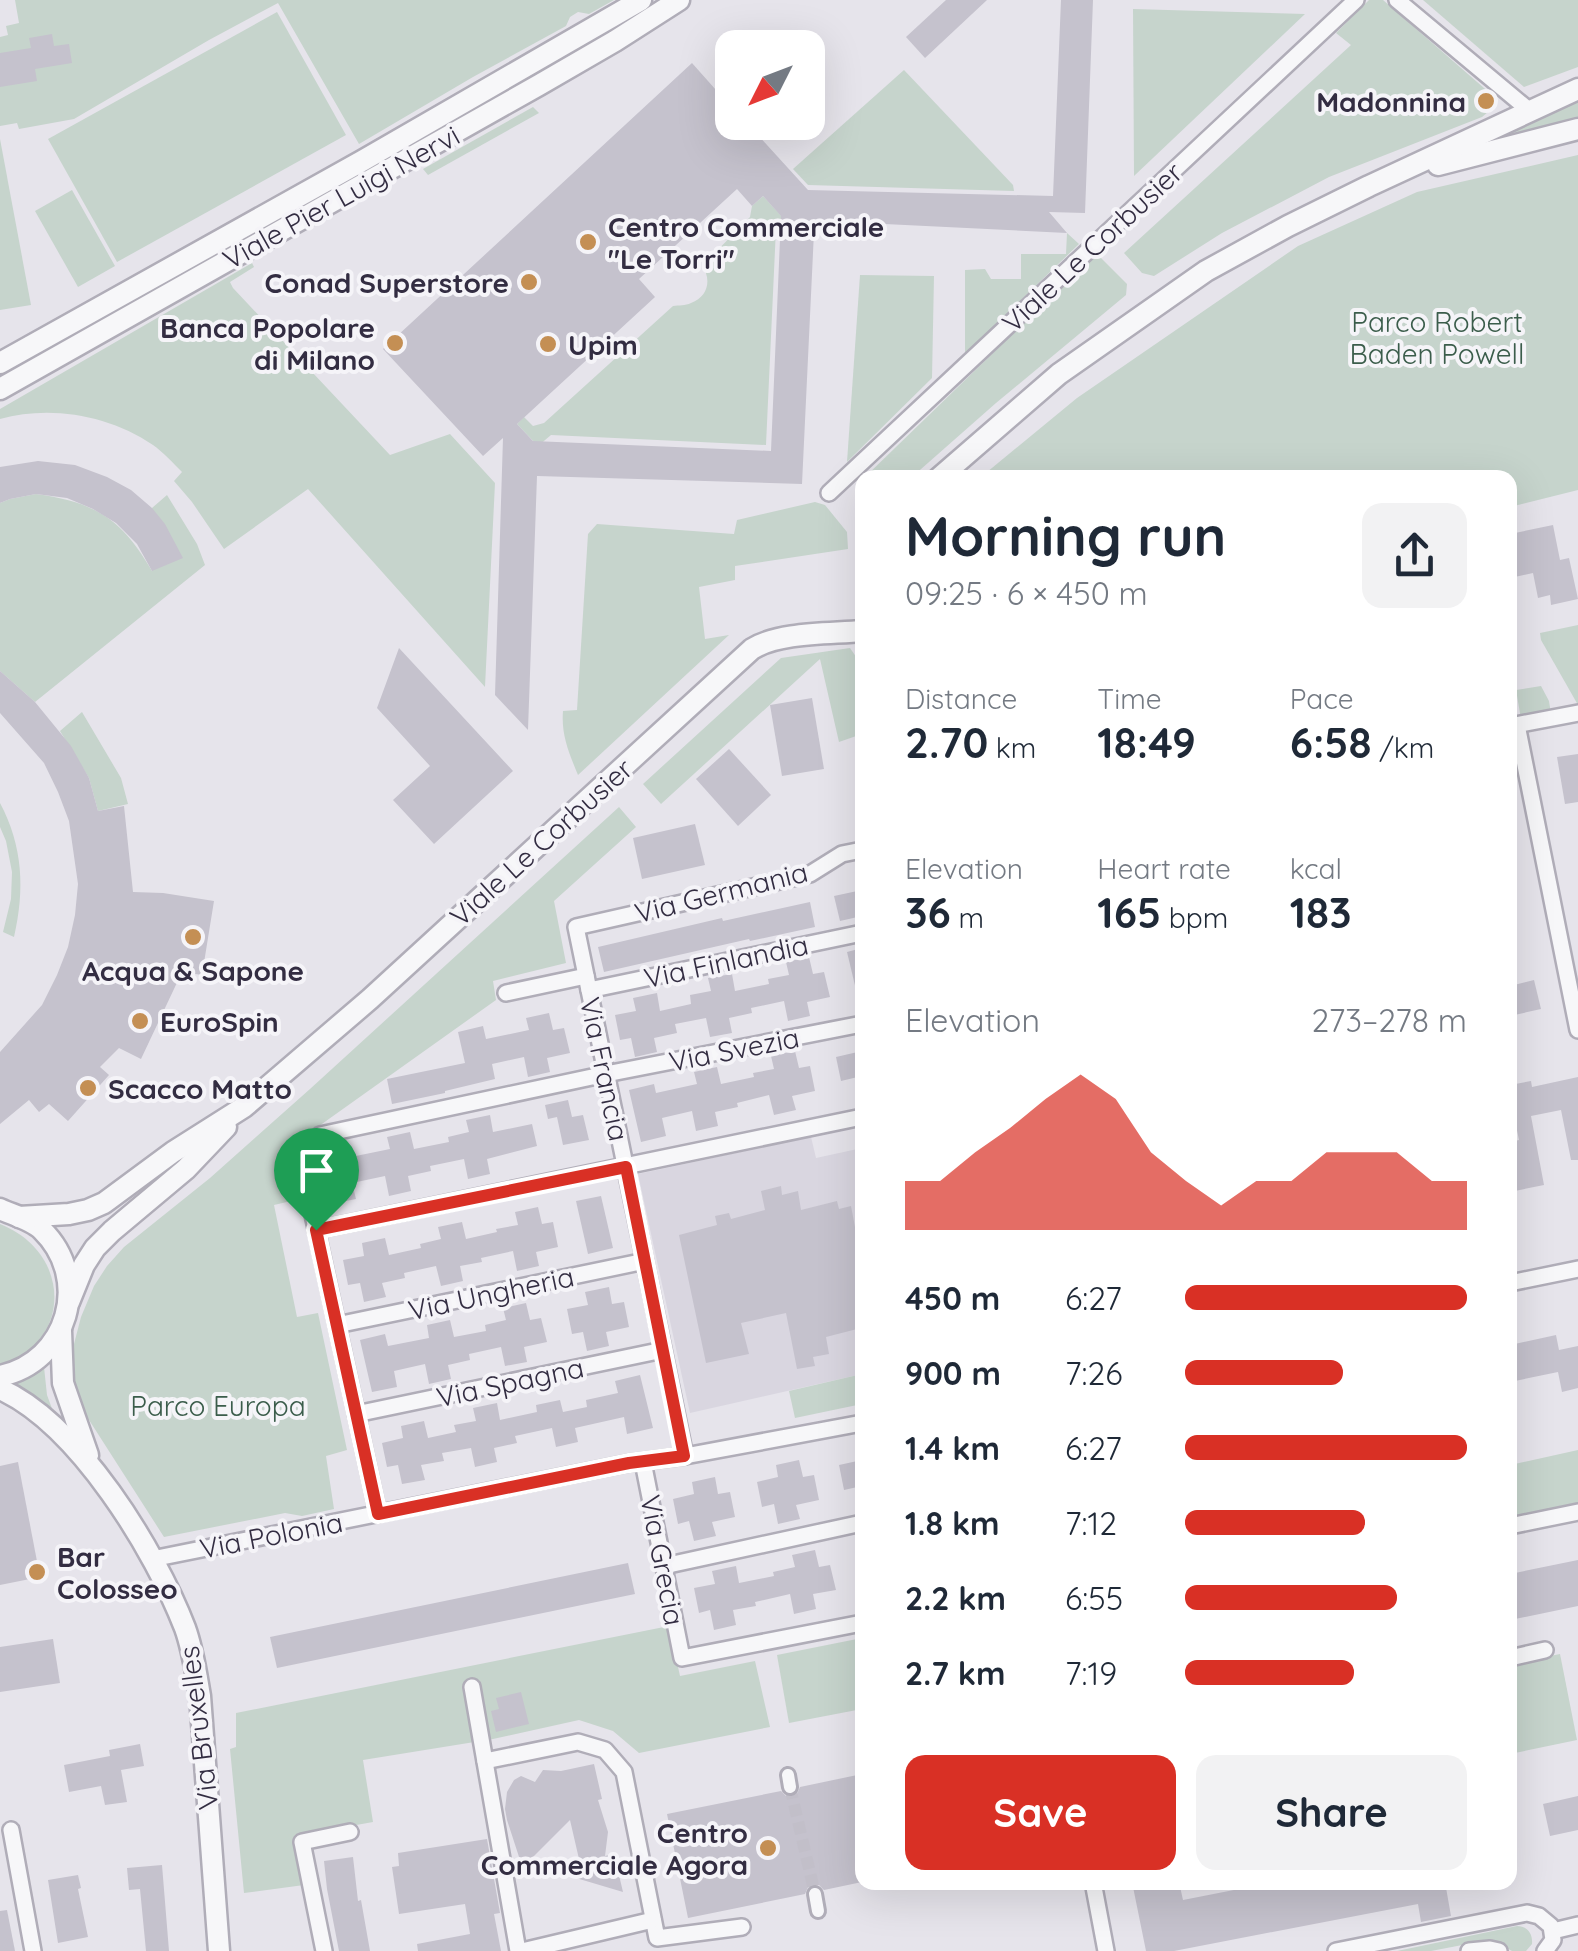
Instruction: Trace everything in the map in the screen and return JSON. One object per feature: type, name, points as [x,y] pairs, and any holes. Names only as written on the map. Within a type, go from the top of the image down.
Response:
[{"type":"street","name":"Viale Pier Luigi Nervi","points":[[0,363],[641,0]]},
{"type":"street","name":"Viale Pier Luigi Nervi","points":[[0,389],[616,41],[678,0]]},
{"type":"street","name":"Viale Le Corbusier","points":[[829,493],[1356,0]]},
{"type":"street","points":[[1396,0],[1530,111]]},
{"type":"street","points":[[950,470],[1058,374],[1206,271],[1369,186],[1578,88]]},
{"type":"street","points":[[1369,186],[1486,151],[1578,130]]},
{"type":"street","name":"Viale Le Corbusier","points":[[60,1331],[84,1264],[112,1231],[186,1169],[244,1107],[370,999],[752,650],[780,638],[855,632]]},
{"type":"street","points":[[1517,724],[1578,713]]},
{"type":"street","points":[[1517,743],[1578,1030]]},
{"type":"street","name":"Via Germania","points":[[576,927],[810,874],[842,854],[855,851]]},
{"type":"street","name":"Via Francia","points":[[576,927],[684,1456]]},
{"type":"street","name":"Via Finlandia","points":[[588,983],[855,933]]},
{"type":"street","points":[[1559,936],[1578,933]]},
{"type":"street","name":"Via Francia","points":[[506,993],[588,983]]},
{"type":"street","name":"Via Svezia","points":[[320,1135],[855,1025]]},
{"type":"street","name":"Viale Le Corbusier","points":[[6,1210],[69,1214],[88,1210],[244,1107]]},
{"type":"street","points":[[316,1230],[855,1118]]},
{"type":"street","points":[[310,1201],[378,1514]]},
{"type":"street","points":[[6,1210],[39,1226],[57,1248],[68,1274],[69,1302]]},
{"type":"street","name":"Via Ungheria","points":[[337,1326],[645,1261]]},
{"type":"street","points":[[1517,1282],[1578,1269]]},
{"type":"street","points":[[0,1376],[17,1372],[42,1356],[60,1331]]},
{"type":"street","name":"Via Bruxelles","points":[[60,1331],[63,1383],[94,1470]]},
{"type":"street","name":"Via Spagna","points":[[356,1414],[663,1350]]},
{"type":"street","name":"Via Bruxelles","points":[[0,1389],[44,1417],[94,1470],[152,1560],[186,1631],[200,1696],[220,1951]]},
{"type":"street","name":"Via Polonia","points":[[152,1560],[855,1423]]},
{"type":"street","name":"Via Grecia","points":[[643,1462],[682,1658],[855,1624]]},
{"type":"street","points":[[1517,1525],[1578,1512]]},
{"type":"street","points":[[664,1566],[855,1525]]},
{"type":"street","points":[[1517,1656],[1544,1650]]},
{"type":"street","points":[[472,1687],[520,1951],[653,1920]]},
{"type":"street","points":[[485,1761],[578,1742],[605,1750],[624,1772],[656,1938],[742,1927]]},
{"type":"street","points":[[11,1830],[34,1951]]},
{"type":"street","points":[[324,1951],[302,1842],[350,1832]]},
{"type":"street","points":[[1095,1890],[1106,1951]]},
{"type":"street","points":[[815,1894],[818,1911]]},
{"type":"street","points":[[1336,1951],[1527,1913],[1544,1919],[1552,1930],[1552,1945],[1545,1951]]},
{"type":"street","points":[[1552,1930],[1578,1926]]},
{"type":"street","points":[[1469,1951],[1500,1951]]},
{"type":"shaded area","points":[[811,1137],[816,1158],[855,1150],[855,1376],[690,1413],[638,1174]]},
{"type":"green space","points":[[15,0],[614,0],[589,14],[578,12],[566,26],[359,144],[278,3],[74,119],[19,129],[17,123],[0,126],[0,37],[8,35],[6,26],[19,23]]},
{"type":"green space","points":[[1369,0],[1383,0],[1492,95],[1494,107],[1482,117],[1329,177],[1222,233],[1154,276],[1142,273],[1124,253],[1351,45],[1336,33]]},
{"type":"green space","points":[[1423,0],[1578,0],[1578,67],[1524,87]]},
{"type":"green space","points":[[1133,9],[1305,14],[1134,176]]},
{"type":"green space","points":[[277,12],[346,135],[117,262],[48,139]]},
{"type":"green space","points":[[904,70],[1013,185],[1014,191],[808,185],[793,169]]},
{"type":"green space","points":[[1578,99],[1578,120],[1480,147],[1477,140]]},
{"type":"green space","points":[[533,107],[539,113],[428,175],[423,169]]},
{"type":"green space","points":[[0,139],[31,305],[0,310]]},
{"type":"green space","name":"Parco Robert Baden Powell","points":[[1578,155],[1578,490],[1517,505],[1517,470],[990,470],[1077,398],[1298,246],[1417,192]]},
{"type":"green space","points":[[72,190],[115,266],[78,287],[35,211]]},
{"type":"green space","points":[[763,196],[785,220],[776,228],[766,445],[551,435],[538,446],[517,424],[524,417],[533,426],[544,423],[673,306],[701,297],[707,282],[702,266],[750,217],[752,206]]},
{"type":"green space","points":[[1067,233],[1079,244],[965,354],[965,270],[985,269],[991,279],[1021,279],[1021,254],[1066,254]]},
{"type":"green space","points":[[1096,253],[1127,284],[1126,295],[920,470],[872,470]]},
{"type":"green space","points":[[252,263],[254,267],[230,282],[233,288],[390,455],[450,434],[495,483],[485,687],[308,489],[224,549],[174,481],[182,472],[157,448],[136,435],[98,420],[59,413],[0,419],[0,409]]},
{"type":"green space","points":[[860,275],[934,276],[932,378],[847,462]]},
{"type":"green space","points":[[36,494],[75,502],[105,516],[130,538],[152,571],[152,508],[167,495],[205,565],[35,702],[0,671],[0,503]]},
{"type":"green space","points":[[815,502],[825,505],[847,532],[848,549],[735,566],[735,580],[699,587],[705,639],[729,635],[578,775],[564,736],[563,711],[577,710],[588,534],[597,524],[734,534],[737,520]]},
{"type":"green space","points":[[1578,625],[1578,705],[1540,633]]},
{"type":"green space","points":[[850,648],[855,655],[855,736],[839,742],[820,659],[661,804],[643,784],[781,658]]},
{"type":"green space","points":[[1541,686],[1551,714],[1521,719],[1517,690]]},
{"type":"green space","points":[[82,712],[121,778],[128,804],[98,811],[89,778],[60,731]]},
{"type":"green space","points":[[0,803],[13,835],[20,868],[14,937],[3,932],[11,899],[12,872],[0,827]]},
{"type":"green space","name":"Parco Europa","points":[[619,807],[636,827],[554,901],[566,963],[493,981],[496,1000],[305,1136],[321,1194],[274,1205],[297,1317],[318,1313],[347,1450],[326,1456],[334,1509],[302,1516],[285,1513],[164,1537],[82,1409],[73,1378],[74,1344],[94,1286],[124,1247],[210,1178]]},
{"type":"green space","points":[[0,1224],[23,1237],[40,1254],[51,1275],[54,1296],[51,1318],[41,1338],[24,1355],[0,1367]]},
{"type":"green space","points":[[44,1367],[47,1395],[54,1414],[10,1386]]},
{"type":"green space","points":[[855,1376],[855,1405],[795,1418],[789,1391]]},
{"type":"green space","points":[[1578,1450],[1578,1504],[1517,1517],[1517,1463]]},
{"type":"green space","points":[[669,1626],[680,1676],[755,1661],[770,1727],[639,1753],[613,1731],[579,1720],[493,1739],[363,1760],[373,1822],[295,1836],[304,1885],[244,1893],[230,1749],[236,1747],[236,1713]]},
{"type":"green space","points":[[855,1639],[855,1710],[789,1723],[777,1655]]},
{"type":"green space","points":[[1560,1654],[1577,1740],[1517,1753],[1517,1663]]},
{"type":"green space","points":[[1517,1926],[1526,1929],[1531,1937],[1532,1944],[1526,1951],[1478,1942],[1431,1951],[1397,1951]]},
{"type":"building","points":[[946,0],[987,0],[925,58],[906,37]]},
{"type":"building","points":[[1061,0],[1093,0],[1085,213],[1049,212],[1067,233],[823,221],[814,232],[802,484],[537,476],[528,730],[495,695],[503,438],[483,456],[383,349],[692,63],[715,89],[715,140],[762,140],[808,190],[1053,196]],"holes":[[[737,189],[752,206],[763,196],[781,216],[771,451],[533,441],[517,424],[655,297],[639,279]]]},
{"type":"building","points":[[52,34],[54,46],[69,44],[72,63],[35,69],[37,81],[0,87],[0,53],[31,48],[29,38]]},
{"type":"building","points":[[38,461],[75,465],[131,490],[165,524],[183,558],[152,571],[137,544],[116,523],[67,498],[36,494],[0,503],[0,467]]},
{"type":"building","points":[[1553,525],[1560,560],[1569,558],[1578,599],[1551,605],[1550,595],[1538,598],[1533,573],[1517,576],[1517,533]]},
{"type":"building","points":[[399,648],[513,771],[434,844],[393,800],[430,766],[377,708]]},
{"type":"building","points":[[0,671],[35,702],[71,746],[89,778],[98,811],[124,806],[133,892],[214,901],[202,975],[182,972],[141,1059],[119,1048],[100,1067],[109,1075],[68,1121],[49,1104],[39,1112],[29,1100],[0,1124],[0,1052],[42,1005],[57,975],[68,947],[78,884],[69,821],[58,792],[44,763],[0,713]]},
{"type":"building","points":[[812,698],[824,769],[782,776],[770,705]]},
{"type":"building","points":[[729,749],[771,795],[738,826],[696,779]]},
{"type":"building","points":[[1578,754],[1578,802],[1565,804],[1557,757]]},
{"type":"building","points":[[695,824],[705,865],[642,879],[633,838]]},
{"type":"building","points":[[855,892],[855,918],[840,921],[834,896]]},
{"type":"building","points":[[810,902],[815,927],[604,972],[598,947]]},
{"type":"building","points":[[855,950],[855,986],[847,952]]},
{"type":"building","points":[[809,957],[813,974],[824,972],[830,997],[807,1002],[810,1016],[788,1021],[784,1001],[751,1008],[752,1013],[729,1018],[732,1033],[710,1037],[706,1018],[675,1024],[677,1033],[654,1038],[657,1052],[635,1057],[631,1038],[620,1040],[615,1015],[636,1011],[633,998],[657,993],[660,1011],[691,1004],[690,995],[711,991],[708,978],[732,974],[735,991],[769,984],[768,979],[789,975],[786,962]]},
{"type":"building","points":[[1534,980],[1541,1009],[1517,1014],[1517,984]]},
{"type":"building","points":[[549,1013],[553,1030],[564,1028],[570,1053],[547,1058],[550,1072],[528,1077],[524,1057],[492,1064],[495,1079],[392,1104],[387,1079],[465,1063],[458,1032],[483,1026],[486,1039],[529,1030],[526,1018]]},
{"type":"building","points":[[795,1051],[799,1068],[810,1066],[815,1091],[792,1096],[796,1110],[774,1115],[769,1095],[715,1112],[718,1126],[696,1131],[692,1111],[662,1118],[666,1136],[641,1142],[629,1090],[654,1084],[656,1093],[697,1084],[694,1072],[717,1067],[721,1084],[754,1077],[753,1073],[774,1069],[771,1056]]},
{"type":"building","points":[[855,1053],[855,1078],[841,1081],[836,1057]]},
{"type":"building","points":[[1578,1077],[1578,1160],[1571,1160],[1561,1110],[1531,1116],[1544,1185],[1517,1191],[1517,1084],[1531,1081],[1532,1087]]},
{"type":"building","points":[[568,1100],[572,1117],[583,1115],[589,1140],[563,1145],[557,1117],[548,1119],[545,1105]]},
{"type":"building","points":[[490,1115],[493,1132],[532,1124],[537,1146],[487,1159],[490,1174],[468,1179],[464,1159],[430,1166],[431,1171],[408,1176],[411,1191],[389,1196],[385,1176],[352,1183],[356,1199],[331,1204],[318,1152],[344,1146],[346,1158],[390,1149],[387,1137],[410,1132],[414,1149],[449,1142],[448,1137],[469,1132],[466,1120]]},
{"type":"building","points":[[781,1186],[782,1195],[798,1191],[801,1210],[837,1201],[839,1209],[851,1206],[855,1227],[855,1330],[826,1337],[829,1354],[813,1357],[815,1366],[797,1369],[786,1313],[741,1323],[749,1354],[706,1363],[679,1235],[717,1225],[715,1216],[729,1213],[731,1219],[765,1210],[761,1191]]},
{"type":"building","points":[[601,1196],[613,1248],[588,1254],[576,1201]]},
{"type":"building","points":[[538,1207],[542,1224],[553,1222],[558,1247],[536,1252],[539,1266],[517,1271],[513,1251],[460,1266],[463,1281],[441,1286],[436,1266],[382,1283],[386,1297],[364,1302],[360,1283],[348,1285],[343,1260],[364,1256],[362,1243],[385,1238],[389,1255],[441,1239],[438,1227],[462,1222],[466,1239],[518,1225],[515,1212]]},
{"type":"building","points":[[609,1287],[612,1304],[624,1302],[629,1327],[606,1332],[609,1346],[587,1351],[583,1332],[572,1334],[567,1309],[588,1305],[585,1292]]},
{"type":"building","points":[[526,1303],[530,1320],[541,1318],[547,1342],[524,1347],[527,1362],[505,1366],[501,1347],[469,1354],[470,1360],[448,1365],[451,1379],[429,1384],[425,1364],[394,1371],[397,1387],[372,1392],[360,1340],[385,1334],[388,1346],[429,1338],[427,1325],[450,1320],[454,1337],[486,1331],[485,1325],[506,1320],[503,1308]]},
{"type":"building","points":[[1556,1335],[1559,1350],[1578,1346],[1578,1388],[1562,1392],[1558,1372],[1517,1381],[1517,1343]]},
{"type":"building","points":[[640,1375],[653,1428],[627,1434],[624,1417],[575,1428],[578,1442],[556,1447],[552,1428],[515,1436],[517,1443],[494,1448],[497,1462],[475,1467],[471,1448],[442,1453],[444,1461],[421,1465],[425,1480],[402,1484],[398,1465],[387,1467],[382,1443],[403,1438],[401,1426],[424,1421],[428,1438],[456,1432],[454,1425],[476,1421],[473,1408],[497,1403],[500,1420],[537,1412],[536,1405],[560,1400],[563,1412],[587,1407],[586,1400],[618,1393],[615,1381]]},
{"type":"building","points":[[799,1460],[803,1477],[814,1475],[819,1500],[796,1505],[800,1519],[778,1524],[774,1504],[762,1507],[757,1482],[778,1477],[776,1465]]},
{"type":"building","points":[[18,1462],[40,1577],[0,1585],[0,1466]]},
{"type":"building","points":[[855,1462],[855,1488],[844,1490],[839,1465]]},
{"type":"building","points":[[715,1477],[718,1494],[730,1492],[735,1517],[712,1522],[716,1536],[694,1541],[689,1521],[678,1524],[673,1499],[694,1494],[692,1482]]},
{"type":"building","points":[[815,1550],[819,1567],[830,1565],[836,1590],[813,1594],[816,1609],[794,1614],[790,1594],[733,1610],[736,1625],[714,1630],[710,1610],[699,1613],[694,1588],[715,1584],[712,1571],[736,1566],[739,1583],[774,1576],[773,1572],[795,1567],[792,1555]]},
{"type":"building","points":[[1578,1560],[1578,1606],[1517,1619],[1517,1573]]},
{"type":"building","points":[[628,1563],[635,1594],[277,1668],[270,1637]]},
{"type":"building","points":[[53,1639],[60,1683],[0,1692],[0,1647]]},
{"type":"building","points":[[521,1692],[529,1724],[496,1732],[491,1711],[499,1709],[496,1698]]},
{"type":"building","points":[[140,1744],[144,1766],[121,1770],[127,1802],[105,1805],[101,1786],[69,1792],[64,1765],[110,1756],[109,1750]]},
{"type":"building","points":[[594,1764],[602,1799],[598,1800],[608,1832],[605,1856],[614,1854],[623,1892],[576,1878],[573,1860],[579,1859],[570,1820],[529,1861],[520,1860],[507,1820],[507,1792],[514,1780],[521,1776],[535,1782],[543,1770],[561,1771]]},
{"type":"building","name":"Centro Commerciale Agora","points":[[855,1775],[855,1883],[824,1890],[812,1884],[805,1894],[688,1918],[667,1814],[781,1791],[793,1797],[800,1787]]},
{"type":"building","points":[[1578,1796],[1578,1830],[1550,1836],[1543,1804]]},
{"type":"building","points":[[487,1839],[500,1913],[494,1914],[501,1951],[418,1951],[417,1944],[470,1934],[465,1904],[399,1914],[392,1867],[399,1866],[398,1853]]},
{"type":"building","points":[[353,1857],[370,1951],[339,1951],[327,1889],[324,1861]]},
{"type":"building","points":[[162,1865],[169,1951],[146,1951],[140,1889],[129,1890],[127,1868]]},
{"type":"building","points":[[78,1875],[88,1937],[58,1943],[48,1880]]},
{"type":"building","points":[[1134,1890],[1181,1890],[1183,1900],[1234,1890],[1446,1890],[1451,1916],[1421,1922],[1418,1904],[1174,1951],[1146,1951]]},
{"type":"building","points":[[7,1910],[15,1951],[0,1951],[0,1911]]},
{"type":"tunnel","points":[[790,1787],[815,1894]]},
{"type":"place","name":"Madonnina","points":[[1486,101]]},
{"type":"place","name":"Centro Commerciale \"Le Torri\"","points":[[588,242]]},
{"type":"place","name":"Conad Superstore","points":[[529,282]]},
{"type":"place","name":"Banca Popolare di Milano","points":[[395,343]]},
{"type":"place","name":"Upim","points":[[548,344]]},
{"type":"place","name":"Acqua & Sapone","points":[[193,937]]},
{"type":"place","name":"EuroSpin","points":[[140,1021]]},
{"type":"place","name":"Scacco Matto","points":[[88,1088]]},
{"type":"place","name":"Bar Colosseo","points":[[37,1572]]},
{"type":"place","name":"Centro Commerciale Agora","points":[[768,1848]]},
{"type":"route","points":[[626,1167],[684,1456],[629,1463],[378,1514],[316,1230],[626,1167]]}]
